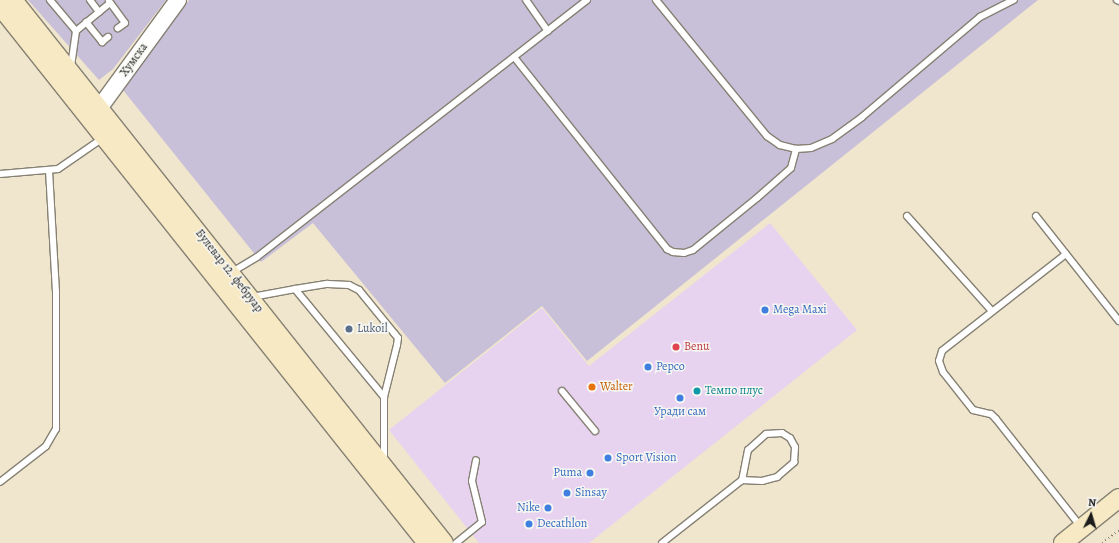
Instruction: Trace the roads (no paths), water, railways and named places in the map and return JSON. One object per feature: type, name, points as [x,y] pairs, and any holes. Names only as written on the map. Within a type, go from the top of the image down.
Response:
[{"type":"main road","name":"Булевар 12. фебруар","points":[[13,0],[71,76],[95,114]]},
{"type":"main road","name":"Булевар 12. фебруар","points":[[0,6],[95,114],[427,543]]},
{"type":"main road","name":"Булевар 12. фебруар","points":[[110,133],[231,273],[249,298],[444,543]]},
{"type":"main road","points":[[1081,535],[1119,498]]},
{"type":"main road","points":[[1063,543],[1081,535],[1119,512]]},
{"type":"street","name":"Хумска","points":[[95,114],[178,0]]},
{"type":"lane","points":[[50,0],[76,31]]},
{"type":"lane","points":[[90,0],[99,12]]},
{"type":"lane","points":[[526,0],[548,31]]},
{"type":"lane","points":[[231,273],[257,257],[587,0]]},
{"type":"lane","points":[[656,0],[767,136],[780,145],[796,150],[812,148],[832,139],[862,117],[980,17],[1014,0]]},
{"type":"lane","points":[[71,76],[76,31],[109,2],[125,23],[118,28]]},
{"type":"lane","points":[[86,22],[102,42],[108,37]]},
{"type":"lane","points":[[514,57],[667,249],[673,252],[684,253],[693,250],[757,198],[791,168],[796,150]]},
{"type":"lane","points":[[0,174],[49,171],[66,165],[110,133]]},
{"type":"lane","points":[[0,482],[46,446],[56,429],[56,300],[49,171]]},
{"type":"lane","points":[[907,216],[992,311]]},
{"type":"lane","points":[[1036,216],[1119,321]]},
{"type":"lane","points":[[1066,254],[942,351],[940,367],[973,410],[991,414],[996,419],[1081,535]]},
{"type":"lane","points":[[249,298],[328,284],[349,285],[359,290],[398,338],[398,345],[384,397],[384,468]]},
{"type":"lane","points":[[295,289],[384,397]]},
{"type":"lane","points":[[562,391],[595,431]]},
{"type":"lane","points":[[662,543],[742,480],[748,450],[766,434],[782,433],[790,438],[795,447],[794,462],[777,477],[762,481],[742,480]]},
{"type":"lane","points":[[456,543],[482,522],[472,481],[476,460]]},
{"type":"place","name":"Mega Maxi","points":[[765,310]]},
{"type":"place","name":"Lukoil","points":[[349,329]]},
{"type":"place","name":"Benu","points":[[676,347]]},
{"type":"place","name":"Pepco","points":[[648,367]]},
{"type":"place","name":"Walter","points":[[592,387]]},
{"type":"place","name":"Темпо плус","points":[[697,391]]},
{"type":"place","name":"Уради сам","points":[[680,398]]},
{"type":"place","name":"Sport Vision","points":[[608,458]]},
{"type":"place","name":"Puma","points":[[590,473]]},
{"type":"place","name":"Sinsay","points":[[567,493]]},
{"type":"place","name":"Nike","points":[[548,508]]},
{"type":"place","name":"Decathlon","points":[[529,524]]}]
